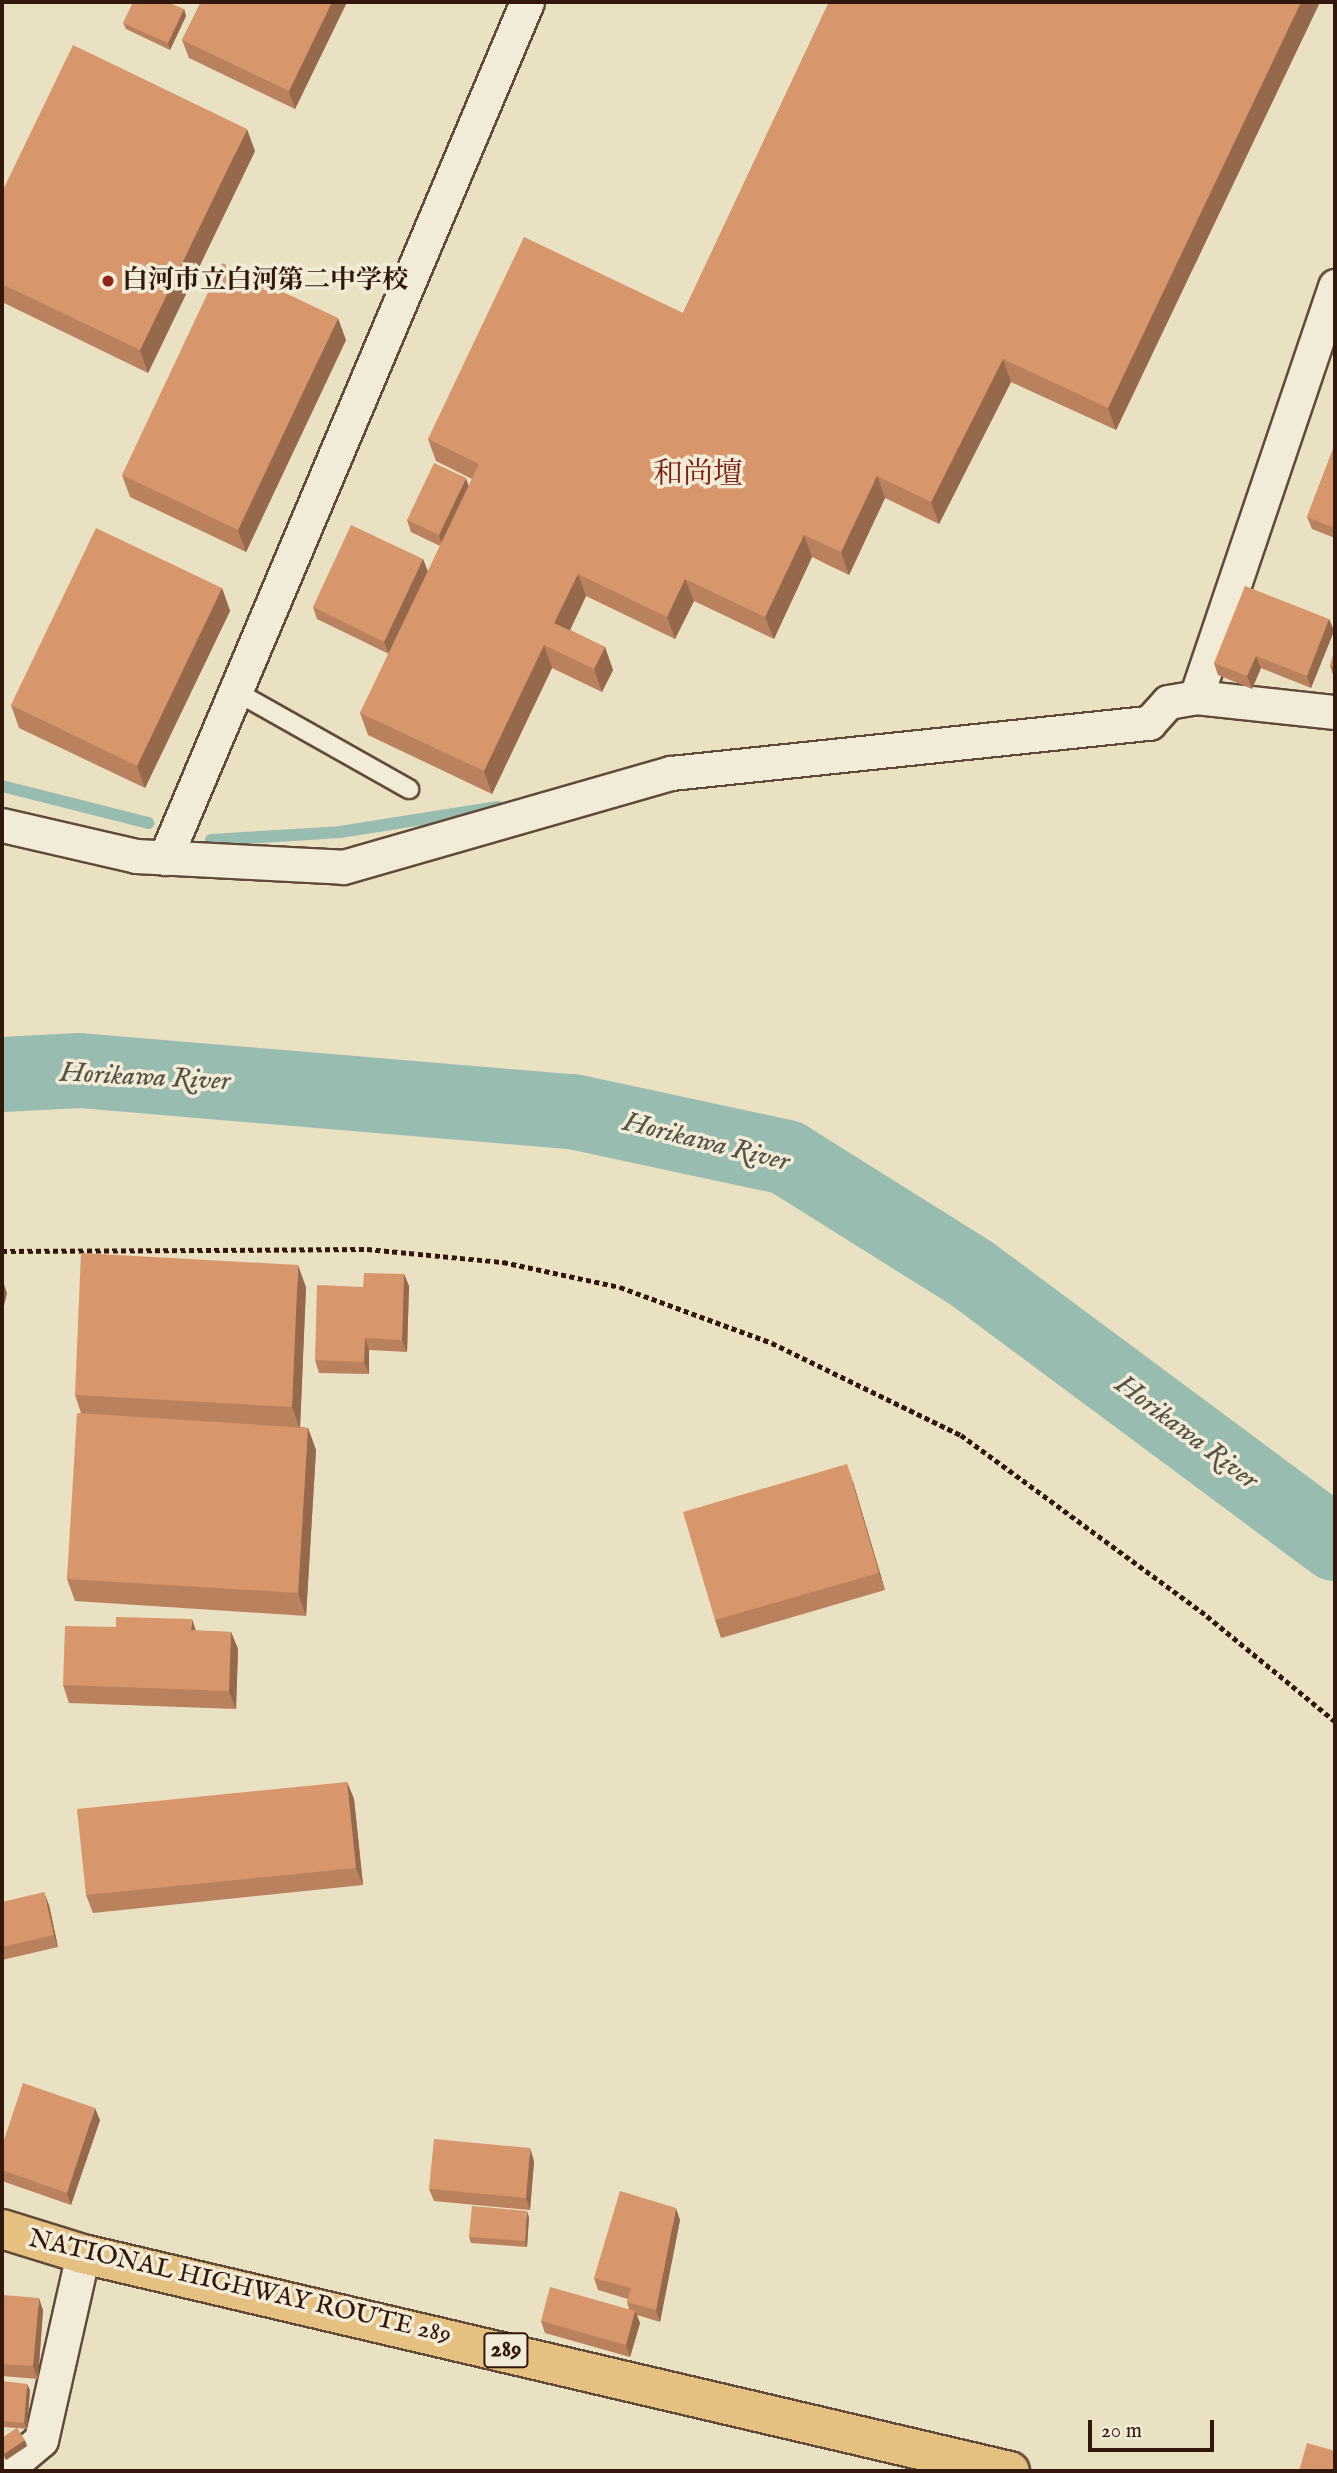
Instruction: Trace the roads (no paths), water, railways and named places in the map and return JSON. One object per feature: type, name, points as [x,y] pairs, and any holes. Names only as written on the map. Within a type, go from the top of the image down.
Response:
[{"type":"highway","name":"NATIONAL HIGHWAY ROUTE 289","points":[[2,2229],[83,2254],[1010,2471]]},
{"type":"street","points":[[165,858],[527,2]]},
{"type":"street","points":[[1196,697],[1335,286]]},
{"type":"street","points":[[2,825],[30,836],[165,858],[343,867],[671,773],[1149,723],[1168,702],[1196,697],[1335,712]]},
{"type":"street","points":[[4,2471],[41,2441],[83,2254]]},
{"type":"lane","points":[[235,691],[409,789]]},
{"type":"waterway","points":[[2,786],[148,823]]},
{"type":"waterway","points":[[211,840],[340,832],[498,807]]},
{"type":"waterway","name":"Horikawa River","points":[[2,1074],[79,1070],[572,1111],[786,1157],[971,1273],[1335,1543]]},
{"type":"place","name":"白河市立白河第二中学校","points":[[108,281]]},
{"type":"district","name":"和尚壇","points":[[698,475]]}]
